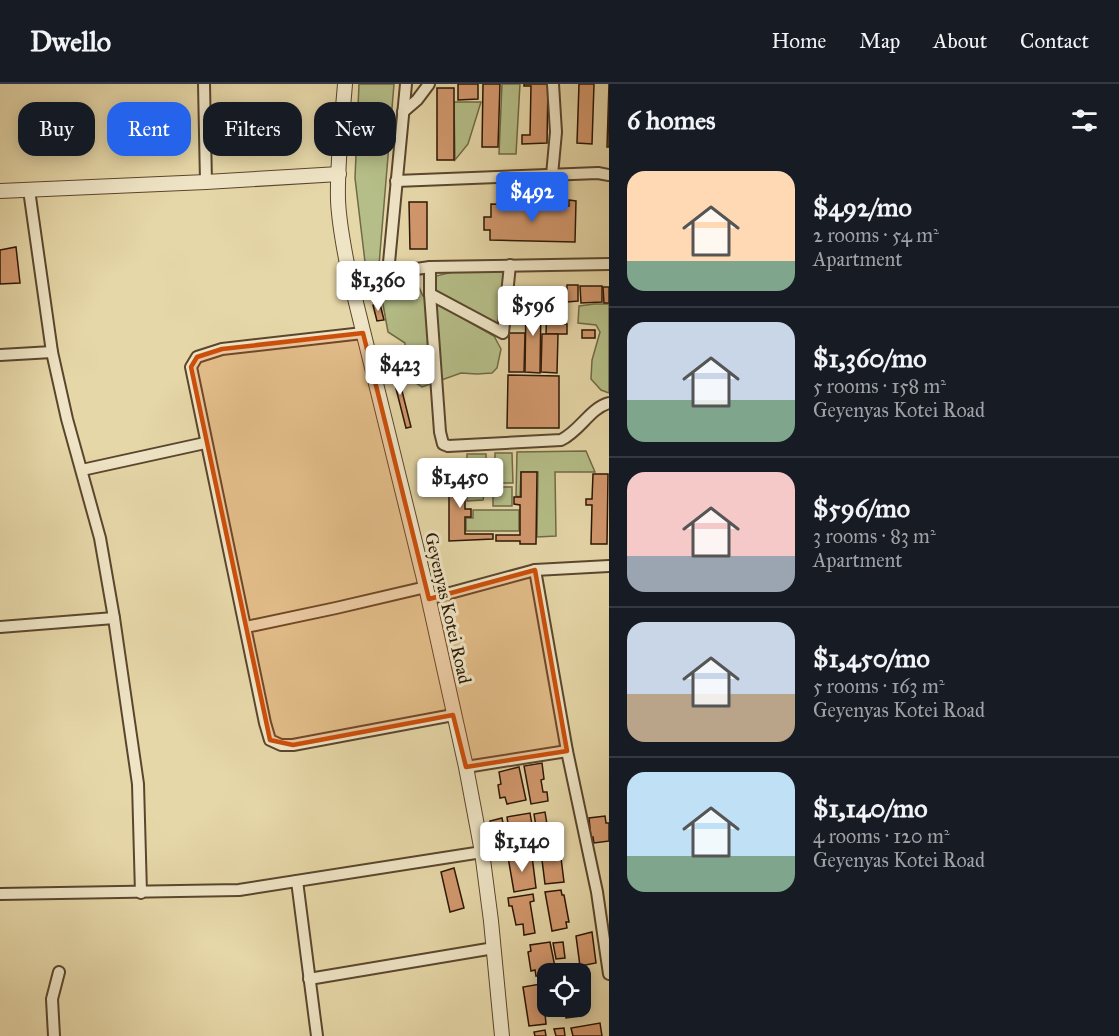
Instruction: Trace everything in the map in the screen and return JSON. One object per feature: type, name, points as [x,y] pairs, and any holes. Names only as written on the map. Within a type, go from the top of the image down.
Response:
[{"type":"street","points":[[204,84],[206,182]]},
{"type":"street","name":"Geyenyas Kotei Road","points":[[345,84],[339,174],[340,227],[349,274],[427,593],[466,767],[482,852],[502,1036]]},
{"type":"street","points":[[388,273],[406,84]]},
{"type":"street","points":[[403,112],[417,100],[429,84]]},
{"type":"street","points":[[552,175],[556,132],[553,84]]},
{"type":"street","points":[[396,181],[598,173],[609,175]]},
{"type":"street","points":[[0,191],[339,174]]},
{"type":"street","points":[[29,190],[52,352],[67,419],[100,538],[114,618],[138,784],[141,892]]},
{"type":"street","points":[[349,274],[388,273],[430,267],[609,264]]},
{"type":"street","points":[[430,294],[503,333],[510,265]]},
{"type":"street","points":[[430,267],[440,432],[443,444],[448,446],[561,440],[569,436],[601,405],[609,403]]},
{"type":"street","points":[[363,333],[222,349],[198,357],[191,367],[265,723],[270,740],[281,745],[293,745],[453,715]]},
{"type":"street","points":[[0,355],[52,352]]},
{"type":"street","points":[[82,470],[206,443]]},
{"type":"street","points":[[246,627],[535,570],[609,566]]},
{"type":"street","points":[[535,570],[567,751],[597,892],[609,974]]},
{"type":"street","points":[[0,627],[114,618]]},
{"type":"street","points":[[466,767],[567,751]]},
{"type":"street","points":[[0,894],[239,890],[482,852]]},
{"type":"street","points":[[297,881],[317,1036]]},
{"type":"street","points":[[309,979],[494,948]]},
{"type":"street","points":[[54,1036],[52,999],[59,972]]},
{"type":"highlighted area","points":[[363,333],[429,599],[535,570],[567,751],[466,767],[453,715],[293,745],[270,740],[191,367],[197,357],[222,349]]},
{"type":"green space","points":[[359,84],[394,84],[393,102],[358,102]]},
{"type":"green space","points":[[502,84],[520,84],[516,154],[499,154]]},
{"type":"green space","points":[[454,102],[481,102],[468,144],[455,160]]},
{"type":"green space","points":[[356,156],[388,156],[379,265],[370,266],[365,262],[355,178]]},
{"type":"green space","points":[[469,268],[504,272],[499,320],[495,325],[434,291],[436,276]]},
{"type":"green space","points":[[410,282],[420,288],[423,296],[494,336],[501,349],[497,368],[492,373],[461,373],[422,387],[405,376],[405,343],[388,332],[382,299],[382,284]]},
{"type":"green space","points":[[609,304],[609,393],[601,390],[591,379],[592,360],[600,332],[596,325],[578,323],[579,306]]},
{"type":"green space","points":[[586,451],[595,472],[555,472],[556,536],[537,537],[538,472],[521,472],[520,497],[516,496],[517,452]]},
{"type":"green space","points":[[495,453],[512,453],[513,483],[495,483]]},
{"type":"green space","points":[[467,454],[486,454],[486,477],[483,481],[467,482]]},
{"type":"green space","points":[[467,484],[486,484],[483,500],[467,501]]},
{"type":"green space","points":[[493,487],[512,487],[512,506],[493,506]]},
{"type":"green space","points":[[473,510],[519,510],[519,531],[466,531],[466,518],[473,518]]},
{"type":"building","points":[[458,84],[478,84],[478,99],[458,100]]},
{"type":"building","points":[[483,84],[500,84],[498,147],[482,147]]},
{"type":"building","points":[[524,84],[548,84],[547,143],[522,144],[522,135],[530,135],[531,86],[524,86]]},
{"type":"building","points":[[579,84],[594,84],[592,144],[577,143]]},
{"type":"building","points":[[609,84],[609,147],[607,147]]},
{"type":"building","points":[[437,88],[454,88],[454,160],[437,160]]},
{"type":"building","points":[[569,200],[576,201],[575,242],[490,240],[490,230],[484,230],[484,217],[491,217],[491,204],[569,206]]},
{"type":"building","points":[[409,202],[427,202],[427,249],[410,249]]},
{"type":"building","points":[[16,247],[20,283],[0,284],[0,250]]},
{"type":"building","points":[[567,285],[578,285],[578,301],[567,302]]},
{"type":"building","points":[[580,286],[602,286],[602,302],[581,303]]},
{"type":"building","points":[[603,287],[609,287],[609,303],[604,303]]},
{"type":"building","points":[[377,289],[380,300],[373,302],[371,291]]},
{"type":"building","points":[[524,289],[561,289],[561,300],[524,300]]},
{"type":"building","points":[[526,301],[541,301],[540,373],[525,372]]},
{"type":"building","points":[[380,304],[384,320],[377,321],[373,305]]},
{"type":"building","points":[[547,305],[563,305],[563,324],[567,324],[567,334],[546,334]]},
{"type":"building","points":[[582,330],[595,330],[595,338],[582,338]]},
{"type":"building","points":[[509,333],[525,333],[524,372],[509,372]]},
{"type":"building","points":[[542,334],[558,334],[557,373],[541,372]]},
{"type":"building","points":[[395,363],[411,427],[406,428],[390,365]]},
{"type":"building","points":[[508,375],[559,376],[559,428],[507,428]]},
{"type":"building","points":[[444,470],[445,488],[424,489],[423,472]]},
{"type":"building","points":[[449,470],[465,470],[465,509],[471,509],[471,517],[465,517],[465,534],[493,534],[493,539],[449,541]]},
{"type":"building","points":[[521,472],[537,472],[536,544],[496,541],[496,535],[520,535],[520,505],[514,504],[514,497],[521,497]]},
{"type":"building","points":[[593,474],[608,474],[607,544],[591,544],[592,505],[586,505],[586,499],[592,499]]},
{"type":"building","points":[[542,763],[544,779],[541,780],[543,792],[547,792],[548,801],[531,804],[524,766]]},
{"type":"building","points":[[519,767],[526,800],[507,804],[505,797],[500,798],[499,772]]},
{"type":"building","points":[[545,812],[550,843],[539,845],[534,814]]},
{"type":"building","points":[[530,813],[532,825],[526,826],[527,829],[532,829],[535,847],[512,850],[507,817]]},
{"type":"building","points":[[605,816],[606,823],[609,823],[609,841],[594,843],[593,837],[591,838],[589,818]]},
{"type":"building","points":[[502,818],[507,843],[495,846],[490,821]]},
{"type":"building","points":[[560,850],[564,882],[545,884],[541,852]]},
{"type":"building","points":[[530,854],[536,888],[514,892],[508,857]]},
{"type":"building","points":[[454,868],[464,908],[450,912],[441,872]]},
{"type":"building","points":[[561,890],[569,922],[566,922],[567,928],[552,931],[545,892]]},
{"type":"building","points":[[533,894],[534,901],[530,902],[535,933],[524,935],[523,924],[516,925],[508,898]]},
{"type":"building","points":[[592,932],[596,963],[580,963],[576,936]]},
{"type":"building","points":[[550,942],[554,963],[537,963],[537,976],[535,970],[531,971],[528,952],[531,951],[530,945]]},
{"type":"building","points":[[563,942],[565,958],[556,959],[553,943]]},
{"type":"building","points":[[537,985],[537,1017],[545,1017],[546,1024],[529,1026],[523,987]]},
{"type":"building","points":[[600,1023],[602,1036],[573,1036],[571,1028]]},
{"type":"building","points":[[564,1028],[565,1036],[556,1036],[554,1029]]},
{"type":"building","points":[[545,1030],[546,1036],[535,1036],[534,1032]]}]
